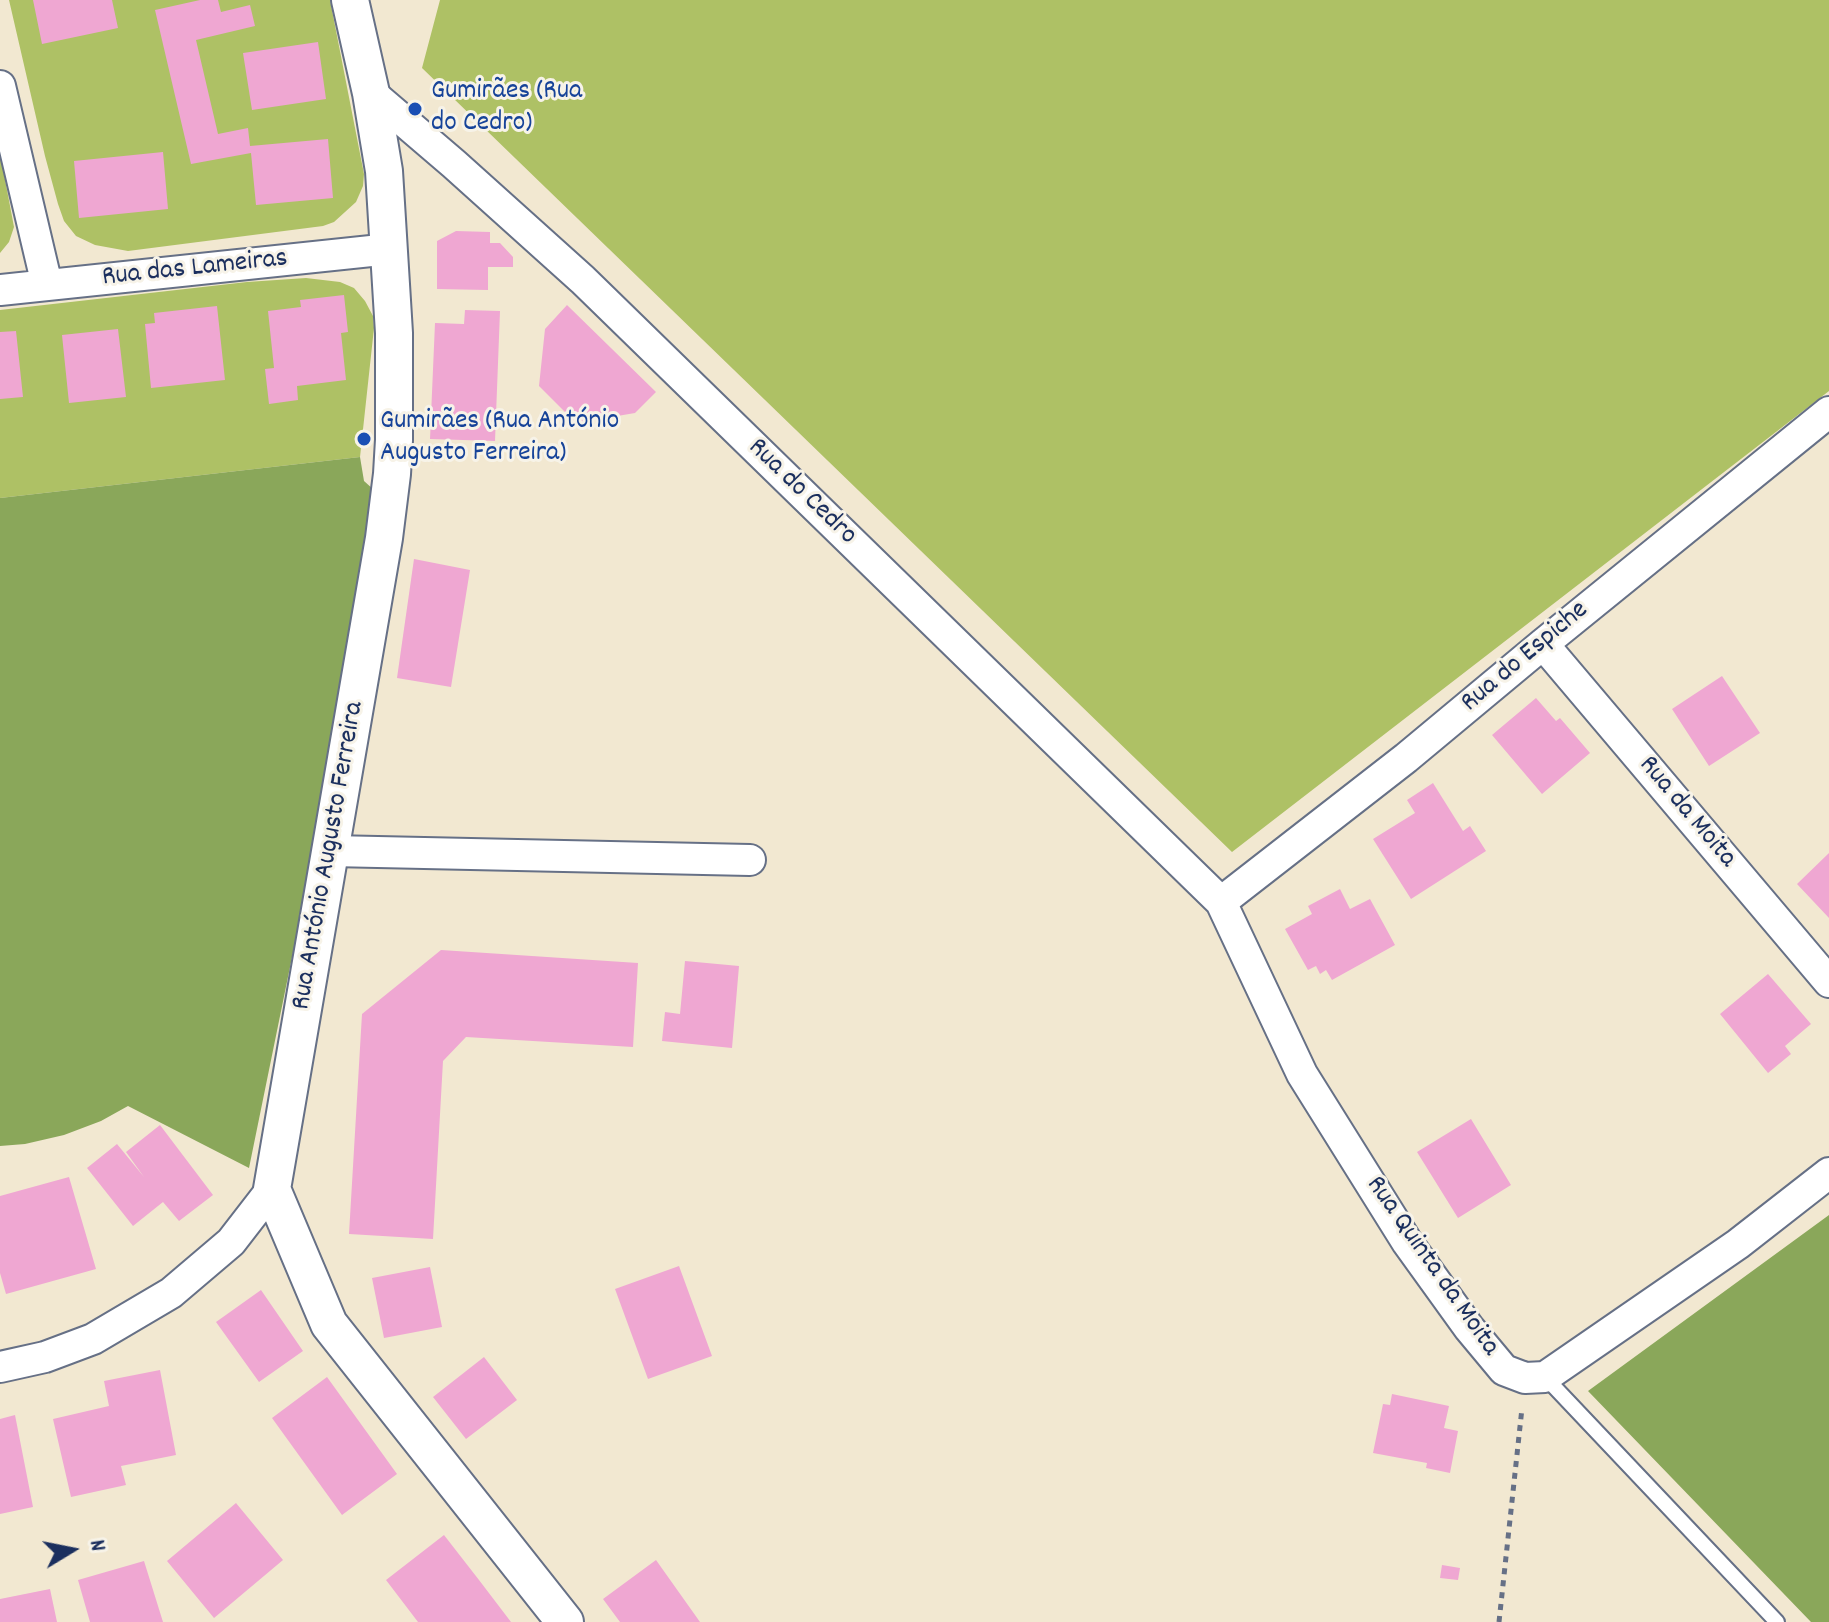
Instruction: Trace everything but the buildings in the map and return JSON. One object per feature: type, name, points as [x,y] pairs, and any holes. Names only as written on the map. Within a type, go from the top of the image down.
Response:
[{"type":"street","name":"Rua António Augusto Ferreira","points":[[272,1189],[384,538],[392,474],[394,387],[384,171],[371,93],[350,0]]},
{"type":"street","points":[[0,86],[47,285]]},
{"type":"street","name":"Rua do Cedro","points":[[371,93],[583,280],[1221,902]]},
{"type":"street","name":"Rua das Lameiras","points":[[0,290],[390,249]]},
{"type":"street","name":"Rua do Espiche","points":[[1221,902],[1406,758],[1829,412]]},
{"type":"street","name":"Rua da Moita","points":[[1543,644],[1829,982]]},
{"type":"street","points":[[331,851],[750,860]]},
{"type":"street","name":"Rua Quinta da Moita","points":[[1221,902],[1302,1074],[1391,1216],[1469,1328],[1504,1370],[1535,1378]]},
{"type":"street","points":[[1535,1378],[1738,1244],[1829,1173]]},
{"type":"street","points":[[0,1367],[45,1357],[93,1339],[171,1293],[231,1242],[272,1189],[329,1324],[565,1622]]},
{"type":"lane","points":[[1535,1378],[1777,1622]]},
{"type":"path","points":[[1499,1622],[1535,1378]]},
{"type":"green space","points":[[9,0],[330,0],[364,174],[356,202],[334,222],[323,226],[128,251],[95,245],[76,236],[64,221],[58,204]]},
{"type":"green space","points":[[440,0],[1829,0],[1829,391],[1232,852],[422,68]]},
{"type":"green space","points":[[0,153],[14,227],[9,242],[0,253]]},
{"type":"green space","points":[[306,278],[340,282],[354,288],[373,316],[360,457],[0,498],[0,310]]},
{"type":"green space","points":[[360,457],[364,481],[374,490],[341,717],[249,1168],[128,1106],[101,1121],[64,1135],[0,1146],[0,498]]},
{"type":"green space","points":[[1829,1215],[1829,1622],[1811,1622],[1588,1391]]},
{"type":"place","name":"Gumirães (Rua do Cedro)","points":[[415,109]]},
{"type":"place","name":"Gumirães (Rua António Augusto Ferreira)","points":[[364,439]]}]
